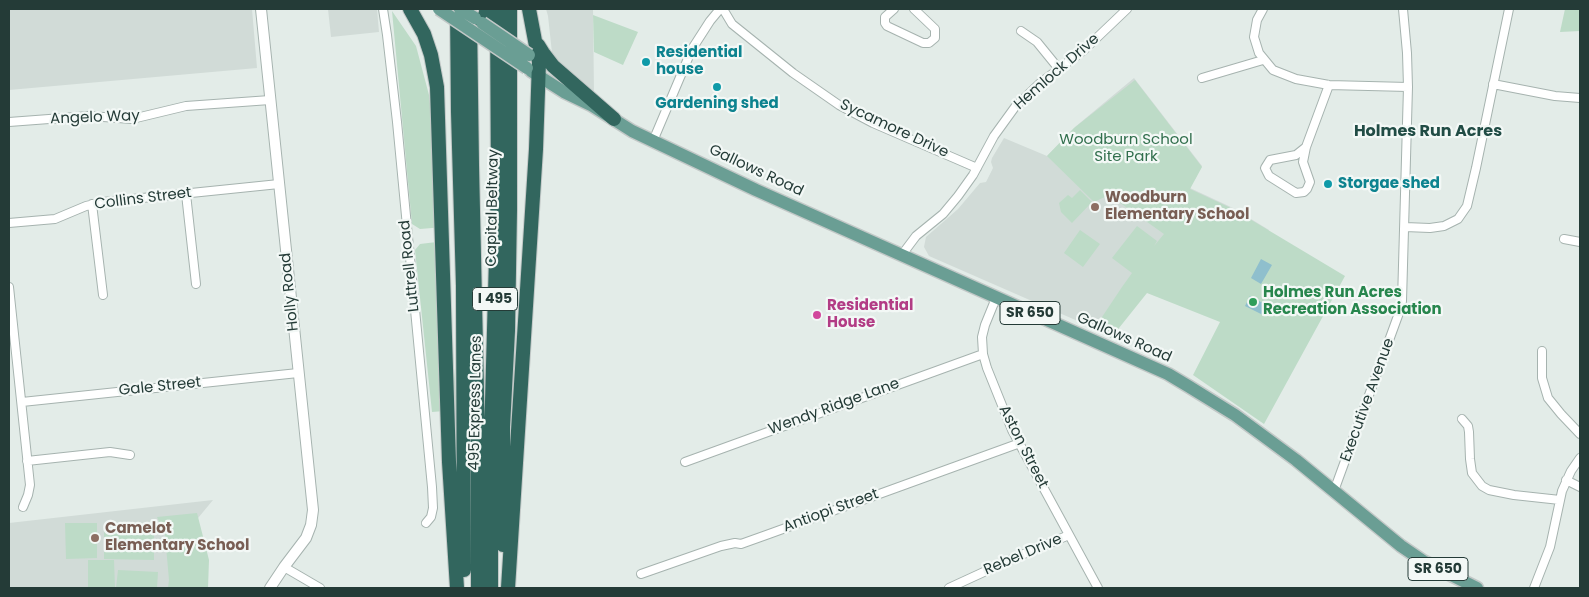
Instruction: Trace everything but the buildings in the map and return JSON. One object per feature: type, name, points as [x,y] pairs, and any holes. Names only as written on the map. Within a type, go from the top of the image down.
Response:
[{"type":"highway","points":[[410,9],[424,34],[432,56],[437,87],[448,429],[457,588]]},
{"type":"highway","name":"Capital Beltway","points":[[459,9],[458,112],[463,305],[464,588]]},
{"type":"highway","name":"Capital Beltway","points":[[504,588],[503,427],[508,331],[510,9]]},
{"type":"highway","points":[[510,184],[515,9]]},
{"type":"highway","points":[[529,9],[536,40],[542,54],[553,66],[614,119]]},
{"type":"highway","name":"495 Express Lanes","points":[[478,588],[478,438],[472,165],[481,15]]},
{"type":"highway","name":"495 Express Lanes","points":[[481,15],[498,186],[491,438],[490,588]]},
{"type":"highway","points":[[508,588],[513,534],[518,406],[536,149],[533,65],[536,40]]},
{"type":"main road","name":"Gallows Road","points":[[439,9],[481,15]]},
{"type":"main road","name":"Gallows Road","points":[[459,9],[481,15],[564,92],[591,105],[653,141],[901,256],[1168,374],[1259,432],[1334,490],[1384,534],[1401,546],[1423,561],[1476,588]]},
{"type":"street","name":"Holly Road","points":[[261,9],[313,510],[311,525],[306,538],[270,588]]},
{"type":"street","name":"Luttrell Road","points":[[383,9],[432,487],[433,508],[426,523]]},
{"type":"street","points":[[653,141],[692,49],[710,20],[721,9]]},
{"type":"street","name":"Sycamore Drive","points":[[721,9],[732,24],[793,73],[839,105],[977,168]]},
{"type":"street","points":[[894,9],[885,17],[887,26],[923,43],[929,43],[935,38],[935,29],[914,9]]},
{"type":"street","name":"Hemlock Drive","points":[[901,256],[916,236],[942,214],[958,196],[977,168],[994,136],[1015,107],[1039,84],[1084,50],[1127,9]]},
{"type":"street","points":[[1264,9],[1257,20],[1254,36],[1263,60],[1273,70],[1284,75],[1329,85],[1408,87]]},
{"type":"street","name":"Executive Avenue","points":[[1334,490],[1399,312],[1403,287],[1408,54],[1403,9]]},
{"type":"street","points":[[1405,227],[1438,228],[1451,223],[1463,212],[1469,199],[1508,9]]},
{"type":"street","points":[[1020,31],[1038,42],[1059,69]]},
{"type":"street","points":[[1202,78],[1263,60]]},
{"type":"street","points":[[1493,84],[1555,96],[1580,98]]},
{"type":"street","points":[[1306,147],[1296,155],[1270,160],[1265,168],[1269,176],[1296,192],[1304,192],[1307,189],[1310,182],[1303,162],[1306,147],[1329,85]]},
{"type":"street","name":"Angelo Way","points":[[9,122],[90,116],[132,119],[186,106],[270,100]]},
{"type":"street","name":"Collins Street","points":[[9,223],[55,219],[92,204],[279,184]]},
{"type":"street","points":[[186,194],[196,284]]},
{"type":"street","points":[[92,204],[103,295]]},
{"type":"street","points":[[1564,238],[1580,242]]},
{"type":"street","points":[[9,287],[30,485],[23,507]]},
{"type":"street","name":"Aston Street","points":[[996,298],[985,325],[982,341],[983,354],[1003,410],[1098,588]]},
{"type":"street","points":[[1542,351],[1542,378],[1548,398],[1560,414],[1580,434]]},
{"type":"street","name":"Wendy Ridge Lane","points":[[685,462],[983,354]]},
{"type":"street","name":"Gale Street","points":[[22,402],[298,373]]},
{"type":"street","points":[[1462,419],[1469,432],[1472,474],[1482,486],[1489,490],[1514,495],[1560,500]]},
{"type":"street","name":"Antiopi Street","points":[[642,574],[721,546],[735,543],[740,544],[769,534],[1020,443]]},
{"type":"street","points":[[27,461],[110,452],[130,455]]},
{"type":"street","points":[[1534,588],[1550,547],[1566,480],[1580,458]]},
{"type":"street","points":[[1566,480],[1580,487]]},
{"type":"street","name":"Rebel Drive","points":[[949,588],[1069,535]]},
{"type":"street","points":[[284,566],[320,588]]},
{"type":"shaded area","points":[[9,9],[252,9],[257,68],[9,90]]},
{"type":"shaded area","points":[[328,9],[377,9],[379,32],[331,37]]},
{"type":"shaded area","points":[[546,9],[593,9],[594,95],[553,62]]},
{"type":"shaded area","name":"Woodburn Elementary School","points":[[1134,78],[1202,166],[1190,188],[1233,208],[1269,230],[1221,321],[1142,280],[1112,336],[929,256],[924,247],[926,237],[958,209],[980,183],[986,182],[993,168],[992,158],[1004,138],[1047,156],[1075,127]]},
{"type":"shaded area","name":"Camelot Elementary School","points":[[213,500],[169,553],[200,588],[9,588],[9,523]]},
{"type":"green space","points":[[1565,9],[1580,9],[1580,31],[1560,32]]},
{"type":"green space","points":[[392,11],[416,46],[429,95],[444,227],[420,229],[412,224]]},
{"type":"green space","points":[[593,15],[638,32],[623,65],[594,52]]},
{"type":"green space","name":"Woodburn School Site Park","points":[[1135,80],[1202,167],[1190,189],[1233,209],[1345,276],[1264,424],[1193,375],[1220,322],[1147,293],[1111,338],[1094,329],[1132,273],[1112,258],[1137,226],[1157,241],[1154,246],[1164,234],[1109,195],[1094,202],[1047,156],[1074,128]]},
{"type":"green space","points":[[1080,190],[1092,202],[1072,223],[1061,212],[1059,203],[1068,195],[1072,198]]},
{"type":"green space","points":[[1080,230],[1100,244],[1083,267],[1064,253]]},
{"type":"green space","points":[[445,241],[457,410],[432,412],[415,250],[420,244]]},
{"type":"green space","points":[[197,513],[209,560],[208,588],[168,588],[165,535],[157,517]]},
{"type":"green space","points":[[65,523],[97,523],[97,558],[66,559]]},
{"type":"green space","points":[[104,528],[154,529],[154,560],[104,559]]},
{"type":"green space","points":[[88,560],[114,560],[115,588],[88,588]]},
{"type":"green space","points":[[118,570],[158,572],[157,588],[116,588]]},
{"type":"water","points":[[1261,259],[1272,265],[1261,284],[1251,278]]},
{"type":"water","name":"Holmes Run Acres Recreation Association","points":[[1250,296],[1270,307],[1265,316],[1245,306]]},
{"type":"place","name":"Residential house","points":[[646,62]]},
{"type":"place","name":"Gardening shed","points":[[717,87]]},
{"type":"place","name":"Storgae shed","points":[[1328,184]]},
{"type":"place","name":"Woodburn Elementary School","points":[[1095,207]]},
{"type":"place","name":"Holmes Run Acres Recreation Association","points":[[1253,302]]},
{"type":"place","name":"Residential House","points":[[817,315]]},
{"type":"place","name":"Camelot Elementary School","points":[[95,538]]},
{"type":"district","name":"Holmes Run Acres","points":[[1428,132]]}]
